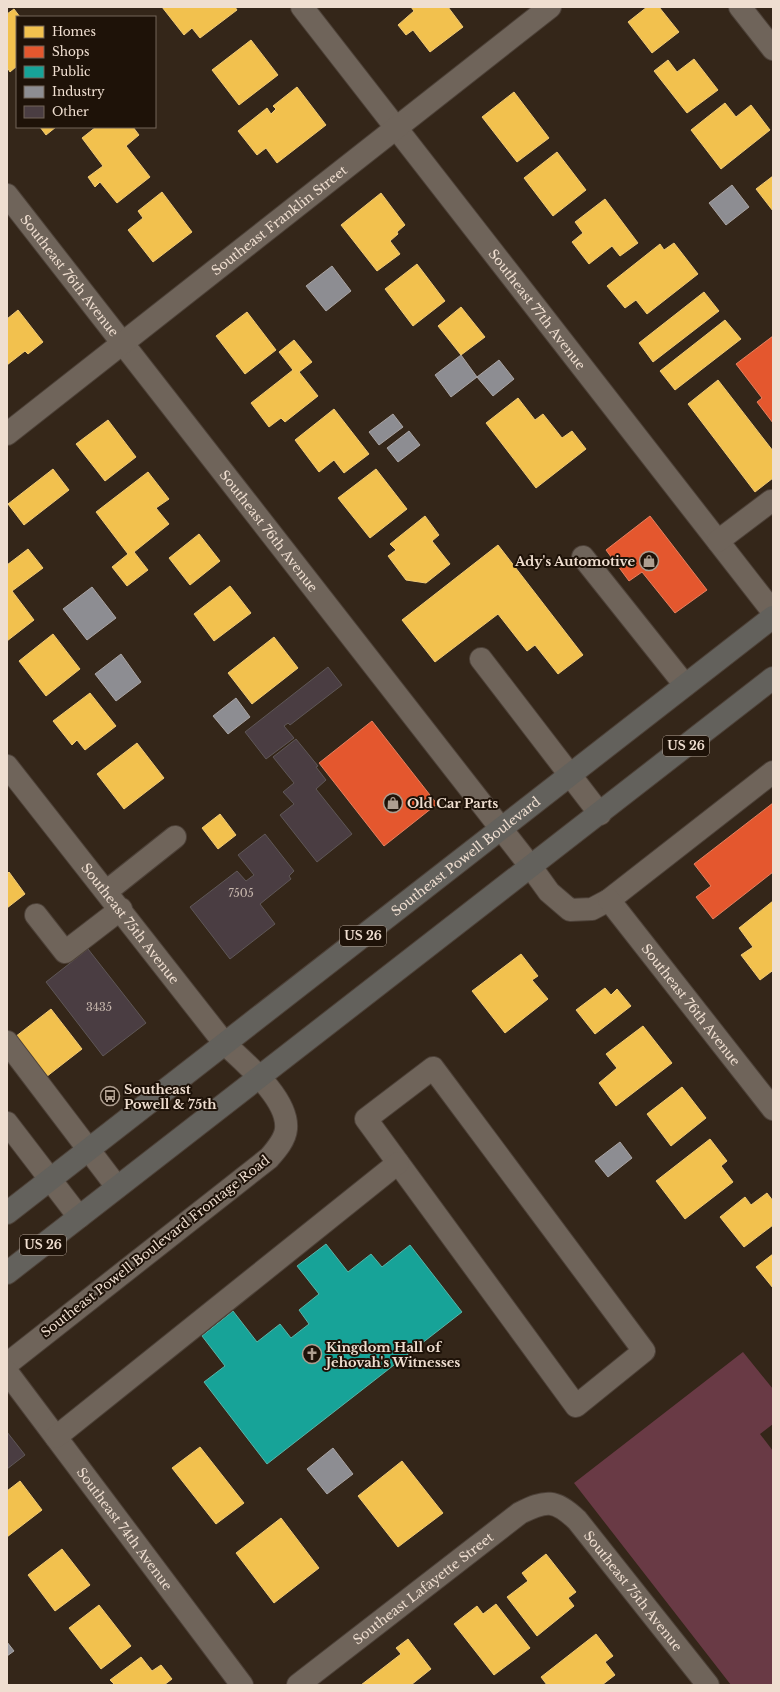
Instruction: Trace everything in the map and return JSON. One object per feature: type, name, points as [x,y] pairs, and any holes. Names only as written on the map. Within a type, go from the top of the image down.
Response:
[{"type":"main road","name":"Southeast Powell Boulevard","points":[[7,1213],[773,617]]},
{"type":"main road","name":"US 26","points":[[7,1273],[600,814],[773,678]]},
{"type":"street","name":"Southeast 77th Avenue","points":[[302,7],[773,612]]},
{"type":"street","name":"Southeast Franklin Street","points":[[7,434],[550,7]]},
{"type":"street","points":[[740,7],[773,49]]},
{"type":"street","name":"Southeast 76th Avenue","points":[[7,195],[531,867]]},
{"type":"street","points":[[718,541],[771,501]]},
{"type":"street","points":[[583,557],[686,685]]},
{"type":"street","points":[[481,659],[600,814]]},
{"type":"street","name":"Southeast 75th Avenue","points":[[7,766],[107,891],[225,1044],[259,1077]]},
{"type":"street","points":[[531,867],[549,892],[570,910],[592,909],[609,900],[773,772]]},
{"type":"street","points":[[107,891],[175,838]]},
{"type":"street","name":"Southeast 76th Avenue","points":[[609,900],[773,1109]]},
{"type":"street","points":[[36,915],[65,952],[121,909]]},
{"type":"street","points":[[7,1042],[118,1187]]},
{"type":"street","points":[[433,1068],[644,1351],[576,1406],[398,1163],[366,1119],[433,1068]]},
{"type":"street","name":"Southeast Powell Boulevard Frontage Road","points":[[7,1364],[269,1158],[280,1144],[286,1129],[284,1113],[276,1098],[259,1077]]},
{"type":"street","points":[[7,1123],[79,1217]]},
{"type":"street","points":[[56,1437],[398,1163]]},
{"type":"street","name":"Southeast 74th Avenue","points":[[7,1372],[242,1685]]},
{"type":"street","name":"Southeast 75th Avenue","points":[[553,1503],[566,1510],[577,1520],[708,1685]]},
{"type":"street","name":"Southeast Lafayette Street","points":[[298,1685],[520,1513],[538,1504],[553,1503]]},
{"type":"shaded area","points":[[743,1352],[773,1389],[773,1424],[760,1434],[773,1451],[773,1685],[731,1685],[574,1483]]},
{"type":"building: Homes","points":[[162,7],[235,7],[237,10],[200,38],[192,28],[184,35]]},
{"type":"building: Homes","points":[[411,7],[448,7],[463,27],[430,52],[413,30],[406,35],[398,25],[414,11]]},
{"type":"building: Homes","points":[[647,7],[659,7],[679,32],[652,53],[628,22]]},
{"type":"building: Homes","points":[[14,9],[19,16],[16,16],[16,67],[10,72],[7,67],[7,14]]},
{"type":"building: Homes","points":[[251,40],[278,75],[239,105],[212,70]]},
{"type":"building: Homes","points":[[694,59],[718,90],[687,113],[654,71],[668,60],[677,72]]},
{"type":"building: Homes","points":[[297,87],[326,125],[277,163],[266,148],[257,155],[238,131],[267,108],[271,114],[276,109],[273,106]]},
{"type":"building: Homes","points":[[514,92],[549,138],[517,162],[482,117]]},
{"type":"building: Homes","points":[[725,103],[736,117],[751,105],[770,130],[721,169],[691,130]]},
{"type":"building: Homes","points":[[41,128],[55,128],[46,135]]},
{"type":"building: Homes","points":[[95,128],[134,128],[139,135],[126,146],[150,177],[117,203],[100,182],[95,187],[88,177],[103,166],[82,138]]},
{"type":"building: Homes","points":[[557,152],[586,190],[553,216],[524,178]]},
{"type":"building: Homes","points":[[773,176],[773,211],[756,189]]},
{"type":"building: Homes","points":[[162,192],[192,232],[153,262],[128,230],[143,218],[138,211]]},
{"type":"building: Homes","points":[[381,193],[405,225],[390,241],[400,254],[377,271],[341,225]]},
{"type":"building: Homes","points":[[605,199],[638,243],[620,256],[612,246],[589,264],[572,242],[583,233],[575,222]]},
{"type":"building: Homes","points":[[674,243],[698,274],[647,314],[636,300],[625,308],[607,286],[660,244],[664,250]]},
{"type":"building: Homes","points":[[417,264],[445,301],[413,326],[385,289]]},
{"type":"building: Homes","points":[[704,292],[719,311],[653,362],[639,343]]},
{"type":"building: Homes","points":[[461,307],[485,337],[461,355],[438,326]]},
{"type":"building: Homes","points":[[18,310],[43,342],[28,354],[25,351],[7,365],[7,319]]},
{"type":"building: Homes","points":[[247,312],[276,350],[245,374],[216,336]]},
{"type":"building: Homes","points":[[725,320],[741,339],[675,390],[660,371]]},
{"type":"building: Homes","points":[[294,340],[312,362],[299,372],[318,396],[285,422],[281,418],[269,427],[251,403],[293,370],[279,352]]},
{"type":"building: Homes","points":[[718,380],[773,451],[773,478],[755,492],[688,404]]},
{"type":"building: Homes","points":[[518,398],[535,420],[543,414],[562,438],[572,431],[586,449],[536,488],[486,423]]},
{"type":"building: Homes","points":[[334,409],[369,454],[344,473],[334,460],[319,472],[295,440]]},
{"type":"building: Homes","points":[[108,420],[136,457],[105,481],[76,444]]},
{"type":"building: Homes","points":[[53,469],[69,490],[24,525],[8,504]]},
{"type":"building: Homes","points":[[376,469],[407,509],[370,538],[338,498]]},
{"type":"building: Homes","points":[[148,472],[169,499],[156,508],[169,524],[134,552],[148,570],[127,586],[112,567],[128,554],[96,512]]},
{"type":"building: Homes","points":[[425,516],[439,535],[432,541],[450,564],[426,583],[406,580],[388,556],[396,550],[390,544]]},
{"type":"building: Homes","points":[[199,534],[220,561],[190,585],[169,558]]},
{"type":"building: Homes","points":[[498,545],[583,655],[558,674],[535,645],[527,651],[498,614],[435,662],[402,620]]},
{"type":"building: Homes","points":[[28,549],[43,568],[12,591],[34,620],[7,641],[7,565]]},
{"type":"building: Homes","points":[[230,586],[251,613],[214,641],[194,614]]},
{"type":"building: Homes","points":[[53,634],[80,669],[46,696],[19,661]]},
{"type":"building: Homes","points":[[274,637],[298,668],[252,704],[228,673]]},
{"type":"building: Homes","points":[[90,693],[116,726],[85,750],[77,740],[72,745],[53,721]]},
{"type":"building: Homes","points":[[137,743],[164,778],[124,809],[97,774]]},
{"type":"building: Homes","points":[[220,814],[236,835],[218,849],[202,828]]},
{"type":"building: Homes","points":[[9,872],[25,894],[7,908],[7,874]]},
{"type":"building: Homes","points":[[773,901],[773,973],[772,971],[760,980],[741,955],[753,947],[739,928]]},
{"type":"building: Homes","points":[[521,954],[538,976],[532,980],[548,999],[505,1033],[472,991]]},
{"type":"building: Homes","points":[[605,988],[611,995],[617,989],[631,1006],[595,1034],[576,1010]]},
{"type":"building: Homes","points":[[51,1009],[82,1049],[46,1077],[15,1037]]},
{"type":"building: Homes","points":[[643,1026],[672,1063],[616,1106],[599,1083],[617,1068],[606,1054]]},
{"type":"building: Homes","points":[[682,1087],[706,1118],[671,1146],[647,1114]]},
{"type":"building: Homes","points":[[710,1139],[727,1161],[721,1166],[733,1182],[685,1219],[656,1181]]},
{"type":"building: Homes","points":[[767,1193],[773,1201],[773,1225],[744,1247],[720,1217],[745,1197],[751,1205]]},
{"type":"building: Homes","points":[[773,1254],[773,1288],[756,1267]]},
{"type":"building: Homes","points":[[200,1447],[244,1503],[216,1524],[172,1468]]},
{"type":"building: Homes","points":[[402,1461],[443,1513],[398,1547],[358,1496]]},
{"type":"building: Homes","points":[[20,1481],[42,1510],[7,1537],[7,1491]]},
{"type":"building: Homes","points":[[281,1518],[319,1568],[274,1603],[236,1553]]},
{"type":"building: Homes","points":[[62,1549],[90,1585],[55,1611],[28,1575]]},
{"type":"building: Homes","points":[[546,1554],[576,1592],[568,1598],[574,1606],[537,1636],[507,1597],[528,1581],[522,1573]]},
{"type":"building: Homes","points":[[496,1604],[530,1648],[494,1675],[454,1624],[477,1606],[483,1614]]},
{"type":"building: Homes","points":[[99,1605],[131,1646],[101,1669],[69,1628]]},
{"type":"building: Homes","points":[[596,1634],[613,1656],[605,1662],[615,1675],[602,1685],[547,1685],[541,1677]]},
{"type":"building: Homes","points":[[408,1639],[431,1669],[411,1685],[361,1685],[401,1654],[396,1648]]},
{"type":"building: Homes","points":[[141,1657],[152,1671],[161,1665],[172,1679],[164,1685],[115,1685],[110,1680]]},
{"type":"building: Shops","points":[[773,336],[773,423],[757,402],[762,398],[736,364]]},
{"type":"building: Shops","name":"Ady's Automotive","points":[[650,516],[707,590],[675,613],[642,572],[629,581],[606,550]]},
{"type":"building: Shops","points":[[372,721],[437,804],[384,846],[319,763]]},
{"type":"building: Shops","points":[[773,803],[773,872],[713,919],[696,897],[711,886],[694,864]]},
{"type":"building: Public","name":"Kingdom Hall of Jehovah's Witnesses","points":[[326,1244],[348,1272],[371,1254],[382,1267],[410,1245],[462,1312],[267,1464],[204,1382],[225,1366],[202,1336],[233,1311],[257,1342],[280,1324],[291,1338],[309,1324],[299,1310],[319,1294],[297,1266]]},
{"type":"building: Industry","points":[[732,185],[749,207],[726,225],[709,203]]},
{"type":"building: Industry","points":[[332,266],[351,291],[326,311],[306,286]]},
{"type":"building: Industry","points":[[461,355],[477,377],[451,397],[435,375]]},
{"type":"building: Industry","points":[[499,360],[514,379],[493,396],[477,377]]},
{"type":"building: Industry","points":[[393,414],[403,427],[379,445],[369,432]]},
{"type":"building: Industry","points":[[409,431],[420,445],[398,462],[387,448]]},
{"type":"building: Industry","points":[[92,587],[116,618],[87,640],[63,609]]},
{"type":"building: Industry","points":[[121,654],[141,682],[116,701],[95,674]]},
{"type":"building: Industry","points":[[236,698],[250,717],[228,734],[213,716]]},
{"type":"building: Industry","points":[[620,1142],[632,1158],[608,1177],[595,1161]]},
{"type":"building: Industry","points":[[333,1448],[353,1474],[327,1494],[307,1469]]},
{"type":"building: Industry","points":[[7,1642],[14,1651],[7,1656]]},
{"type":"building: Other","points":[[328,667],[342,685],[290,725],[288,723],[284,726],[294,738],[266,759],[245,732]]},
{"type":"building: Other","points":[[296,739],[318,766],[316,767],[326,780],[316,789],[352,834],[317,862],[280,815],[294,804],[283,792],[294,783],[273,757]]},
{"type":"building: Other","points":[[265,834],[294,871],[289,876],[291,879],[260,904],[275,924],[230,959],[190,907],[237,871],[246,881],[254,875],[238,855]]},
{"type":"building: Other","points":[[88,949],[146,1023],[103,1056],[46,982]]},
{"type":"building: Other","points":[[7,1432],[25,1455],[7,1469]]},
{"type":"place","name":"Ady's Automotive","points":[[649,561]]},
{"type":"place","name":"Old Car Parts","points":[[393,803]]},
{"type":"place","name":"Southeast Powell & 75th","points":[[110,1096]]},
{"type":"place","name":"Kingdom Hall of Jehovah's Witnesses","points":[[312,1354]]}]
